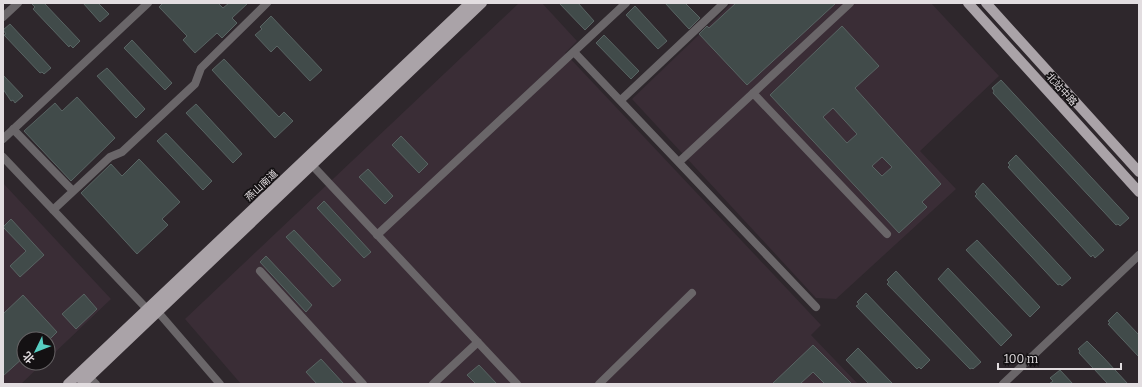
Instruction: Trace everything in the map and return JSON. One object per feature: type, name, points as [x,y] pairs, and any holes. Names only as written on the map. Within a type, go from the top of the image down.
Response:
[{"type":"main road","name":"燕山南道","points":[[68,384],[470,3]]},
{"type":"main road","name":"燕山南道","points":[[82,384],[93,380],[158,312],[482,3]]},
{"type":"main road","name":"北站中路","points":[[968,3],[1139,192]]},
{"type":"main road","name":"北站中路","points":[[986,3],[1139,172]]},
{"type":"street","points":[[3,17],[18,3]]},
{"type":"street","points":[[3,139],[148,3]]},
{"type":"street","points":[[52,210],[110,157],[122,152],[195,84],[201,68],[267,3]]},
{"type":"street","points":[[377,235],[626,3]]},
{"type":"street","points":[[621,100],[724,3]]},
{"type":"street","points":[[679,162],[850,3]]},
{"type":"street","points":[[574,52],[816,307]]},
{"type":"street","points":[[753,93],[887,234]]},
{"type":"street","points":[[13,130],[73,191]]},
{"type":"street","points":[[3,157],[147,309]]},
{"type":"street","points":[[312,165],[517,384]]},
{"type":"street","points":[[1003,384],[1139,255]]},
{"type":"street","points":[[260,271],[363,384]]},
{"type":"street","points":[[599,384],[692,293]]},
{"type":"street","points":[[158,312],[220,384]]},
{"type":"street","points":[[433,384],[478,342]]},
{"type":"shaded area","points":[[519,3],[542,3],[577,41],[565,53],[821,325],[811,335],[858,384],[241,384],[185,319]]},
{"type":"shaded area","points":[[732,3],[931,3],[999,76],[920,151],[956,189],[836,299],[816,298],[632,99]]},
{"type":"shaded area","points":[[3,183],[111,299],[56,351],[56,331],[16,331],[16,371],[35,371],[21,384],[3,384]]},
{"type":"building","points":[[31,3],[44,3],[80,41],[73,48],[70,45],[69,47],[33,9],[35,7]]},
{"type":"building","points":[[83,3],[98,3],[109,14],[100,22]]},
{"type":"building","points":[[163,3],[218,3],[223,8],[229,3],[248,3],[232,18],[237,23],[222,38],[217,33],[195,53],[183,40],[187,36],[159,7]]},
{"type":"building","points":[[559,3],[578,3],[594,21],[585,30]]},
{"type":"building","points":[[665,3],[685,3],[700,18],[689,29]]},
{"type":"building","points":[[736,3],[836,3],[747,85],[699,34],[707,26],[709,28]]},
{"type":"building","points":[[635,6],[667,41],[658,49],[626,15]]},
{"type":"building","points":[[271,16],[322,70],[310,81],[277,46],[271,52],[255,35],[262,29],[260,27]]},
{"type":"building","points":[[10,24],[51,68],[44,74],[42,72],[40,73],[4,35],[6,34],[3,30]]},
{"type":"building","points":[[842,26],[879,66],[855,88],[941,184],[922,202],[927,207],[899,233],[770,95]],"holes":[[[833,108],[857,134],[847,143],[823,117]],[[882,157],[892,167],[882,176],[872,166]]]},
{"type":"building","points":[[604,35],[639,71],[631,79],[596,43]]},
{"type":"building","points":[[132,40],[172,83],[165,90],[124,48]]},
{"type":"building","points":[[224,59],[279,117],[284,112],[293,121],[275,138],[212,70]]},
{"type":"building","points":[[107,68],[145,109],[136,118],[97,76]]},
{"type":"building","points":[[3,75],[23,96],[15,103],[13,100],[11,101],[3,89]]},
{"type":"building","points":[[1001,80],[1129,218],[1120,226],[1118,224],[1116,225],[993,93],[994,91],[992,88]]},
{"type":"building","points":[[77,97],[115,138],[71,181],[24,131],[55,103],[62,111]]},
{"type":"building","points":[[196,104],[242,154],[233,163],[186,113]]},
{"type":"building","points":[[166,133],[212,181],[203,190],[157,141]]},
{"type":"building","points":[[401,136],[428,164],[419,173],[392,145]]},
{"type":"building","points":[[1016,155],[1104,250],[1095,258],[1093,255],[1091,257],[1008,167],[1010,165],[1008,163]]},
{"type":"building","points":[[139,159],[180,202],[162,219],[168,225],[137,254],[81,193],[111,164],[122,176]]},
{"type":"building","points":[[368,169],[393,196],[385,204],[359,177]]},
{"type":"building","points":[[983,183],[1071,278],[1062,286],[1060,284],[1058,285],[975,196],[977,194],[975,192]]},
{"type":"building","points":[[324,201],[371,252],[364,258],[317,208]]},
{"type":"building","points":[[11,219],[44,255],[20,277],[10,266],[26,251],[3,227]]},
{"type":"building","points":[[294,230],[341,280],[333,287],[286,237]]},
{"type":"building","points":[[977,240],[1040,307],[1030,317],[966,250]]},
{"type":"building","points":[[266,256],[312,305],[306,312],[260,262]]},
{"type":"building","points":[[948,268],[1012,335],[1001,346],[938,279]]},
{"type":"building","points":[[896,271],[981,362],[973,369],[970,369],[887,284],[889,282],[887,280]]},
{"type":"building","points":[[866,293],[930,360],[921,369],[919,367],[917,369],[856,306],[859,304],[857,302]]},
{"type":"building","points":[[84,294],[97,309],[76,329],[62,314]]},
{"type":"building","points":[[23,295],[57,332],[16,331],[16,364],[3,376],[3,314]]},
{"type":"building","points":[[1117,312],[1139,335],[1139,357],[1108,324],[1110,323],[1108,321]]},
{"type":"building","points":[[1087,341],[1128,384],[1108,384],[1079,353],[1080,351],[1078,349]]},
{"type":"building","points":[[813,345],[852,384],[825,384],[813,372],[800,384],[772,384]]},
{"type":"building","points":[[858,348],[893,384],[869,384],[846,360]]},
{"type":"building","points":[[321,359],[344,384],[317,384],[306,372]]},
{"type":"building","points":[[479,365],[497,384],[476,384],[467,375]]},
{"type":"building","points":[[1060,370],[1073,384],[1049,384],[1053,381],[1050,378]]}]
